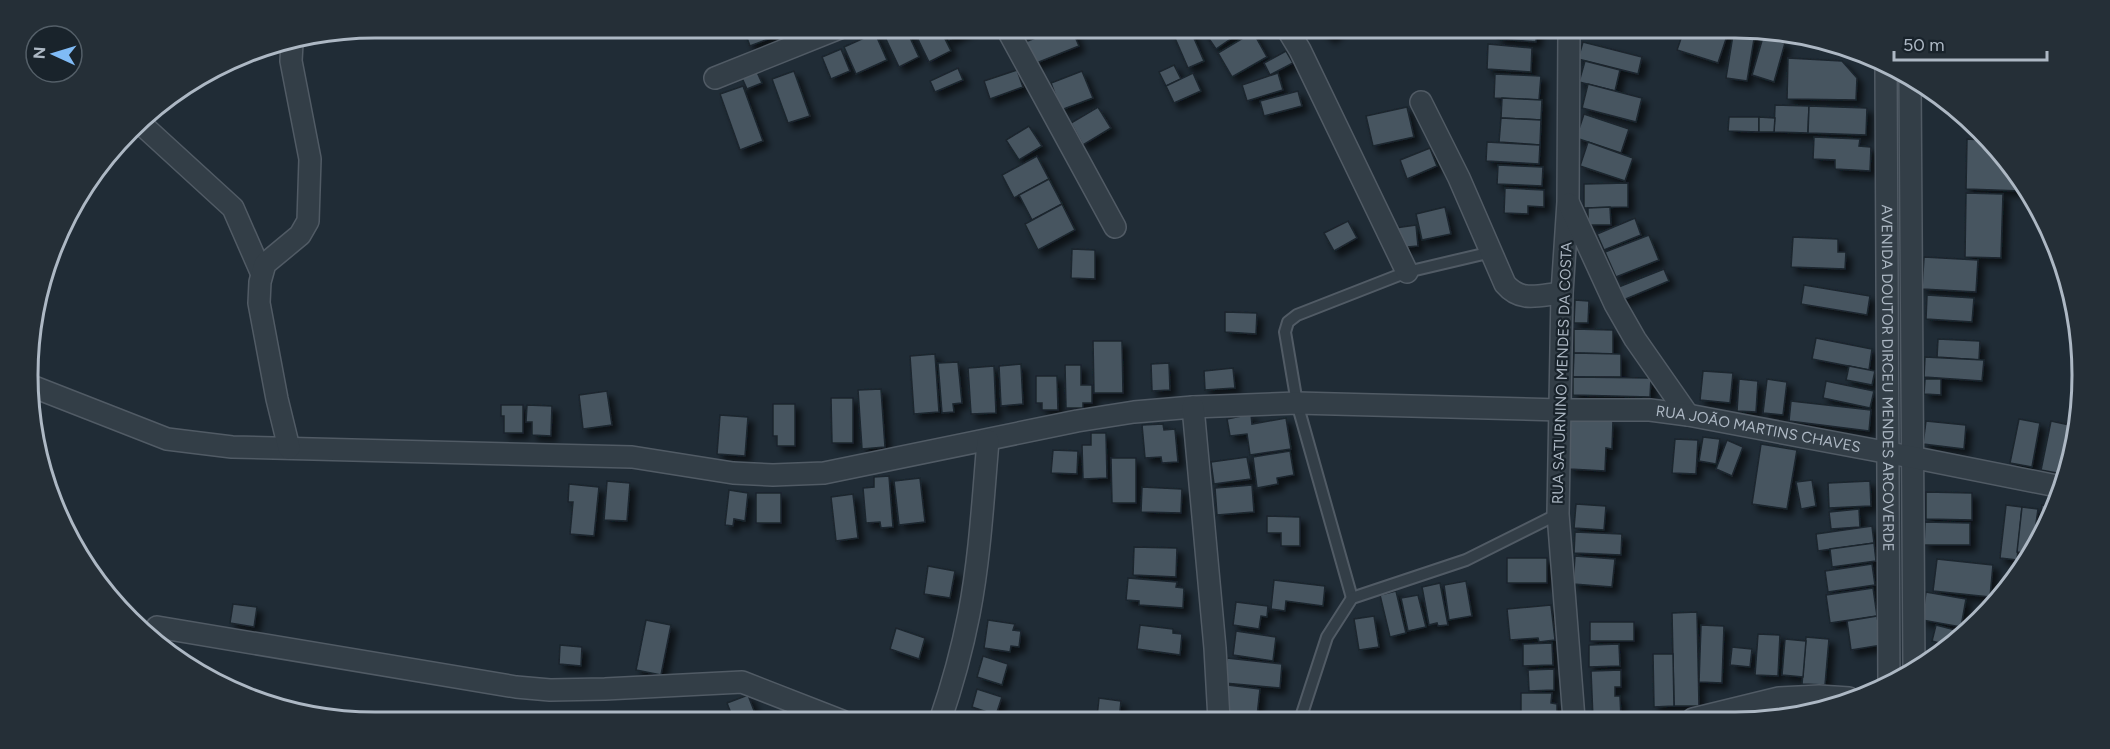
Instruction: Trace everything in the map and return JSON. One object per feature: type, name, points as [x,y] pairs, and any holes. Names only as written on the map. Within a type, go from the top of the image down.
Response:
[{"type":"street","points":[[715,78],[815,38]]},
{"type":"street","points":[[1012,38],[1115,228]]},
{"type":"street","points":[[1292,38],[1407,272]]},
{"type":"street","name":"RUA SATURNINO MENDES DA COSTA","points":[[1569,38],[1568,202],[1562,293],[1558,514],[1573,712]]},
{"type":"street","points":[[261,272],[269,259],[300,235],[308,221],[310,159],[291,61],[292,48]]},
{"type":"street","name":"AVENIDA DOUTOR DIRCEU MENDES ARCOVERDE","points":[[1886,73],[1889,675]]},
{"type":"street","name":"AVENIDA DOUTOR DIRCEU MENDES ARCOVERDE","points":[[1910,86],[1914,660]]},
{"type":"street","points":[[1421,102],[1459,178],[1505,284],[1513,293],[1526,297],[1562,293]]},
{"type":"street","points":[[145,128],[233,208],[261,272],[259,303],[289,448]]},
{"type":"street","points":[[1568,202],[1615,304],[1635,339],[1688,415]]},
{"type":"street","name":"RUA JOÃO MARTINS CHAVES","points":[[38,389],[167,439],[232,447],[632,457],[733,473],[773,475],[824,473],[1077,421],[1134,412],[1193,407],[1297,404],[1650,410],[1688,415],[2054,485]]},
{"type":"street","points":[[1193,407],[1215,648],[1219,712]]},
{"type":"street","points":[[943,712],[952,686],[969,615],[977,564],[988,441]]},
{"type":"street","points":[[157,627],[516,687],[550,690],[604,689],[742,681],[820,712]]},
{"type":"street","points":[[1722,712],[1779,698],[1834,697]]},
{"type":"lane","points":[[1352,598],[1297,404],[1285,332],[1288,322],[1297,315],[1407,272],[1492,252]]},
{"type":"lane","points":[[1303,712],[1327,637],[1352,598],[1466,560],[1558,514]]},
{"type":"building","points":[[747,38],[771,38],[750,46]]},
{"type":"building","points":[[864,38],[877,38],[887,60],[856,74],[844,47]]},
{"type":"building","points":[[885,38],[910,38],[919,57],[899,67]]},
{"type":"building","points":[[917,38],[944,38],[951,51],[929,62]]},
{"type":"building","points":[[1035,38],[1076,38],[1079,46],[1034,64],[1025,42]]},
{"type":"building","points":[[1175,38],[1194,38],[1204,61],[1188,68]]},
{"type":"building","points":[[1208,38],[1232,38],[1216,49]]},
{"type":"building","points":[[1243,38],[1256,38],[1267,57],[1232,77],[1218,53]]},
{"type":"building","points":[[1497,38],[1536,38],[1536,42]]},
{"type":"building","points":[[1681,38],[1726,38],[1718,63],[1677,50]]},
{"type":"building","points":[[1733,38],[1754,38],[1747,81],[1726,78]]},
{"type":"building","points":[[1763,38],[1785,43],[1774,82],[1752,75]]},
{"type":"building","points":[[1583,42],[1642,57],[1638,74],[1578,59]]},
{"type":"building","points":[[1488,44],[1532,48],[1531,72],[1487,69]]},
{"type":"building","points":[[841,49],[850,71],[831,79],[822,57]]},
{"type":"building","points":[[1286,51],[1293,63],[1270,75],[1264,63]]},
{"type":"building","points":[[1788,58],[1842,61],[1857,78],[1856,100],[1787,99]]},
{"type":"building","points":[[1585,61],[1620,70],[1615,91],[1579,82]]},
{"type":"building","points":[[1174,65],[1181,79],[1166,86],[1159,72]]},
{"type":"building","points":[[958,68],[963,80],[935,92],[930,81]]},
{"type":"building","points":[[1017,70],[1023,87],[990,99],[984,81]]},
{"type":"building","points":[[794,71],[810,116],[788,123],[772,79]]},
{"type":"building","points":[[1082,71],[1093,98],[1061,110],[1051,83]]},
{"type":"building","points":[[757,72],[762,83],[747,89],[742,78]]},
{"type":"building","points":[[1193,73],[1201,91],[1174,103],[1166,86]]},
{"type":"building","points":[[1278,73],[1283,90],[1247,101],[1242,85]]},
{"type":"building","points":[[1495,74],[1541,76],[1539,100],[1494,98]]},
{"type":"building","points":[[1588,84],[1642,98],[1636,122],[1582,108]]},
{"type":"building","points":[[743,86],[763,141],[740,150],[720,94]]},
{"type":"building","points":[[1298,91],[1302,106],[1264,116],[1260,101]]},
{"type":"building","points":[[1502,98],[1542,100],[1541,120],[1501,118]]},
{"type":"building","points":[[1775,105],[1809,106],[1808,133],[1774,132]]},
{"type":"building","points":[[1809,106],[1867,108],[1866,135],[1808,133]]},
{"type":"building","points":[[1098,107],[1111,128],[1083,145],[1071,123]]},
{"type":"building","points":[[1407,107],[1414,137],[1373,146],[1366,116]]},
{"type":"building","points":[[1584,114],[1629,129],[1621,153],[1576,138]]},
{"type":"building","points":[[1729,117],[1759,117],[1759,132],[1728,131]]},
{"type":"building","points":[[1759,117],[1775,118],[1774,132],[1759,132]]},
{"type":"building","points":[[1501,118],[1541,120],[1540,145],[1499,142]]},
{"type":"building","points":[[1029,126],[1042,146],[1019,160],[1006,140]]},
{"type":"building","points":[[1814,137],[1860,139],[1859,146],[1871,147],[1870,171],[1835,169],[1835,160],[1813,159]]},
{"type":"building","points":[[1967,139],[1977,140],[2018,191],[1966,189]]},
{"type":"building","points":[[1487,142],[1540,145],[1539,164],[1486,161]]},
{"type":"building","points":[[1588,142],[1633,158],[1625,181],[1580,166]]},
{"type":"building","points":[[1430,148],[1437,166],[1407,179],[1400,160]]},
{"type":"building","points":[[1037,156],[1049,179],[1014,198],[1002,175]]},
{"type":"building","points":[[1498,165],[1543,167],[1542,186],[1497,184]]},
{"type":"building","points":[[1049,179],[1062,204],[1032,220],[1019,195]]},
{"type":"building","points":[[1628,183],[1628,207],[1584,208],[1584,184]]},
{"type":"building","points":[[1505,188],[1544,190],[1544,207],[1528,206],[1528,214],[1504,213]]},
{"type":"building","points":[[1966,193],[2003,194],[2001,258],[1965,257]]},
{"type":"building","points":[[1062,204],[1075,230],[1038,250],[1025,224]]},
{"type":"building","points":[[1445,207],[1451,234],[1422,240],[1416,214]]},
{"type":"building","points":[[1610,207],[1611,225],[1588,225],[1588,208]]},
{"type":"building","points":[[1635,218],[1641,235],[1604,250],[1597,234]]},
{"type":"building","points":[[1348,221],[1357,238],[1334,251],[1324,233]]},
{"type":"building","points":[[1416,225],[1418,246],[1397,248],[1395,228]]},
{"type":"building","points":[[1649,235],[1659,260],[1616,277],[1605,252]]},
{"type":"building","points":[[1793,237],[1838,239],[1838,252],[1846,252],[1845,269],[1791,267]]},
{"type":"building","points":[[1072,249],[1095,250],[1095,279],[1071,278]]},
{"type":"building","points":[[1924,257],[1978,260],[1976,292],[1922,289]]},
{"type":"building","points":[[1664,269],[1669,281],[1621,301],[1616,288]]},
{"type":"building","points":[[1804,285],[1870,296],[1867,315],[1801,304]]},
{"type":"building","points":[[1927,295],[1974,298],[1972,322],[1926,319]]},
{"type":"building","points":[[1575,300],[1589,301],[1588,323],[1574,323]]},
{"type":"building","points":[[1225,312],[1257,313],[1256,334],[1225,332]]},
{"type":"building","points":[[1574,329],[1613,330],[1613,354],[1574,353]]},
{"type":"building","points":[[1816,338],[1872,349],[1869,370],[1812,359]]},
{"type":"building","points":[[1938,339],[1980,341],[1979,360],[1937,357]]},
{"type":"building","points":[[1093,341],[1122,341],[1123,393],[1094,393]]},
{"type":"building","points":[[1574,353],[1621,354],[1621,377],[1573,377]]},
{"type":"building","points":[[935,354],[939,412],[914,414],[910,356]]},
{"type":"building","points":[[1925,357],[1984,360],[1982,381],[1924,377]]},
{"type":"building","points":[[958,362],[962,403],[953,404],[954,412],[942,413],[938,363]]},
{"type":"building","points":[[1169,363],[1170,390],[1152,391],[1151,364]]},
{"type":"building","points":[[1021,364],[1023,404],[1001,406],[999,366]]},
{"type":"building","points":[[1065,365],[1081,365],[1081,385],[1092,385],[1092,403],[1083,403],[1083,408],[1066,408]]},
{"type":"building","points":[[994,366],[996,413],[971,414],[968,368]]},
{"type":"building","points":[[1849,366],[1875,371],[1872,385],[1846,380]]},
{"type":"building","points":[[1233,368],[1235,388],[1205,390],[1204,371]]},
{"type":"building","points":[[1703,371],[1733,373],[1730,403],[1700,400]]},
{"type":"building","points":[[1036,376],[1057,376],[1058,410],[1042,410],[1042,403],[1036,403]]},
{"type":"building","points":[[1573,377],[1651,378],[1650,397],[1573,395]]},
{"type":"building","points":[[1739,379],[1758,381],[1756,412],[1737,411]]},
{"type":"building","points":[[1767,379],[1787,382],[1783,415],[1763,413]]},
{"type":"building","points":[[1925,379],[1941,379],[1941,395],[1924,394]]},
{"type":"building","points":[[1826,381],[1874,391],[1870,408],[1823,398]]},
{"type":"building","points":[[881,389],[885,447],[862,449],[858,390]]},
{"type":"building","points":[[607,391],[612,425],[583,429],[579,395]]},
{"type":"building","points":[[831,398],[853,398],[853,443],[832,443]]},
{"type":"building","points":[[1791,401],[1871,410],[1869,431],[1789,421]]},
{"type":"building","points":[[773,404],[795,404],[795,446],[777,446],[777,436],[773,436]]},
{"type":"building","points":[[501,405],[523,405],[523,433],[504,433],[504,416],[501,416]]},
{"type":"building","points":[[527,405],[552,406],[551,436],[532,435],[532,422],[526,422]]},
{"type":"building","points":[[1251,414],[1252,424],[1286,418],[1291,449],[1250,455],[1247,434],[1230,436],[1227,419]]},
{"type":"building","points":[[720,415],[748,417],[745,456],[717,454]]},
{"type":"building","points":[[2019,419],[2040,423],[2032,467],[2010,463]]},
{"type":"building","points":[[1570,420],[1613,421],[1612,449],[1606,448],[1605,471],[1569,469]]},
{"type":"building","points":[[1926,421],[1966,425],[1964,449],[1923,444]]},
{"type":"building","points":[[2051,421],[2069,425],[2058,473],[2041,470]]},
{"type":"building","points":[[1163,424],[1164,430],[1175,429],[1178,462],[1162,463],[1161,457],[1145,458],[1142,425]]},
{"type":"building","points":[[1091,433],[1106,433],[1107,478],[1083,479],[1082,445],[1091,445]]},
{"type":"building","points":[[1703,437],[1720,439],[1716,464],[1699,461]]},
{"type":"building","points":[[1675,439],[1698,440],[1696,474],[1672,473]]},
{"type":"building","points":[[1727,440],[1743,447],[1732,476],[1716,469]]},
{"type":"building","points":[[1761,444],[1797,450],[1787,509],[1752,504]]},
{"type":"building","points":[[1053,450],[1078,451],[1077,474],[1051,473]]},
{"type":"building","points":[[1290,451],[1294,475],[1277,478],[1278,484],[1257,488],[1253,457]]},
{"type":"building","points":[[1247,457],[1251,479],[1214,484],[1211,462]]},
{"type":"building","points":[[1111,458],[1136,458],[1136,503],[1112,503]]},
{"type":"building","points":[[889,476],[893,527],[881,528],[880,522],[866,523],[863,488],[874,487],[874,477]]},
{"type":"building","points":[[920,478],[925,522],[899,525],[894,481]]},
{"type":"building","points":[[1812,480],[1816,506],[1801,509],[1796,482]]},
{"type":"building","points":[[607,481],[630,483],[627,521],[604,520]]},
{"type":"building","points":[[1870,481],[1871,506],[1829,508],[1828,483]]},
{"type":"building","points":[[569,484],[599,487],[594,536],[570,534],[573,502],[568,502]]},
{"type":"building","points":[[1252,485],[1254,512],[1217,515],[1215,488]]},
{"type":"building","points":[[1142,487],[1182,489],[1181,513],[1141,512]]},
{"type":"building","points":[[729,490],[748,493],[745,521],[734,519],[733,526],[725,525]]},
{"type":"building","points":[[1926,492],[1972,493],[1972,520],[1926,519]]},
{"type":"building","points":[[756,493],[781,493],[781,523],[756,523]]},
{"type":"building","points":[[853,494],[858,538],[836,541],[831,497]]},
{"type":"building","points":[[1576,504],[1606,506],[1604,530],[1574,528]]},
{"type":"building","points":[[2006,505],[2022,507],[2017,560],[2000,558]]},
{"type":"building","points":[[2042,505],[2046,506],[2040,519]]},
{"type":"building","points":[[2022,507],[2038,509],[2035,529],[2022,552],[2017,552]]},
{"type":"building","points":[[1859,509],[1860,527],[1831,529],[1829,512]]},
{"type":"building","points":[[1267,516],[1300,517],[1300,546],[1281,546],[1281,533],[1267,533]]},
{"type":"building","points":[[1925,522],[1970,523],[1970,545],[1924,545]]},
{"type":"building","points":[[1872,526],[1874,543],[1818,551],[1816,534]]},
{"type":"building","points":[[1575,532],[1622,534],[1621,555],[1574,553]]},
{"type":"building","points":[[1874,543],[1876,561],[1832,567],[1830,549]]},
{"type":"building","points":[[1134,547],[1177,548],[1176,577],[1133,575]]},
{"type":"building","points":[[1575,556],[1615,559],[1612,587],[1573,584]]},
{"type":"building","points":[[1507,558],[1547,558],[1547,583],[1507,583]]},
{"type":"building","points":[[1937,559],[1993,565],[1989,597],[1933,591]]},
{"type":"building","points":[[1872,564],[1875,585],[1828,592],[1825,571]]},
{"type":"building","points":[[928,566],[955,571],[950,598],[924,594]]},
{"type":"building","points":[[1128,578],[1177,582],[1176,587],[1184,588],[1183,608],[1139,605],[1139,601],[1126,600]]},
{"type":"building","points":[[1274,580],[1325,586],[1323,606],[1286,601],[1285,611],[1271,609]]},
{"type":"building","points":[[1466,581],[1472,616],[1449,620],[1444,585]]},
{"type":"building","points":[[1440,583],[1448,625],[1438,626],[1437,623],[1429,625],[1422,587]]},
{"type":"building","points":[[1873,588],[1877,616],[1830,623],[1826,595]]},
{"type":"building","points":[[1396,591],[1406,633],[1390,637],[1380,595]]},
{"type":"building","points":[[1926,592],[1966,599],[1959,627],[1922,620]]},
{"type":"building","points":[[1418,595],[1426,627],[1408,631],[1401,598]]},
{"type":"building","points":[[1236,602],[1268,606],[1267,617],[1261,616],[1259,629],[1233,625]]},
{"type":"building","points":[[233,604],[257,607],[254,627],[230,623]]},
{"type":"building","points":[[1551,605],[1555,640],[1539,642],[1538,638],[1510,640],[1507,609]]},
{"type":"building","points":[[1697,612],[1699,706],[1674,706],[1672,613]]},
{"type":"building","points":[[1374,616],[1379,647],[1359,650],[1354,619]]},
{"type":"building","points":[[1877,616],[1882,645],[1851,650],[1847,621]]},
{"type":"building","points":[[646,620],[671,625],[661,675],[636,670]]},
{"type":"building","points":[[988,620],[1015,624],[1013,630],[1021,631],[1019,647],[1011,646],[1010,652],[984,648]]},
{"type":"building","points":[[1590,622],[1634,622],[1634,641],[1590,641]]},
{"type":"building","points":[[1140,625],[1173,629],[1173,633],[1182,634],[1180,655],[1137,649]]},
{"type":"building","points":[[1701,625],[1724,626],[1722,683],[1699,682]]},
{"type":"building","points":[[1936,625],[1956,630],[1940,643],[1932,641]]},
{"type":"building","points":[[896,628],[925,638],[919,659],[890,649]]},
{"type":"building","points":[[1236,631],[1276,637],[1273,661],[1233,655]]},
{"type":"building","points":[[1758,634],[1780,635],[1778,676],[1755,675]]},
{"type":"building","points":[[1806,637],[1829,639],[1825,685],[1802,684]]},
{"type":"building","points":[[1785,639],[1806,641],[1803,677],[1782,675]]},
{"type":"building","points":[[1552,643],[1553,665],[1523,666],[1523,644]]},
{"type":"building","points":[[1619,644],[1620,666],[1589,667],[1589,645]]},
{"type":"building","points":[[560,645],[582,647],[581,666],[559,664]]},
{"type":"building","points":[[1732,647],[1752,649],[1750,667],[1730,665]]},
{"type":"building","points":[[1653,654],[1673,654],[1674,706],[1654,707]]},
{"type":"building","points":[[983,656],[1008,664],[1002,685],[977,677]]},
{"type":"building","points":[[1227,658],[1282,664],[1280,688],[1224,683]]},
{"type":"building","points":[[1554,669],[1554,690],[1529,691],[1528,670]]},
{"type":"building","points":[[1621,670],[1621,687],[1615,687],[1615,696],[1620,696],[1621,712],[1593,712],[1591,671]]},
{"type":"building","points":[[1228,685],[1260,689],[1257,712],[1225,712]]},
{"type":"building","points":[[977,689],[1002,697],[997,712],[987,712],[972,707]]},
{"type":"building","points":[[1521,693],[1552,693],[1551,703],[1557,704],[1557,712],[1521,712]]},
{"type":"building","points":[[748,695],[755,712],[730,712],[727,703]]},
{"type":"building","points":[[1099,698],[1121,701],[1120,712],[1098,712]]}]
